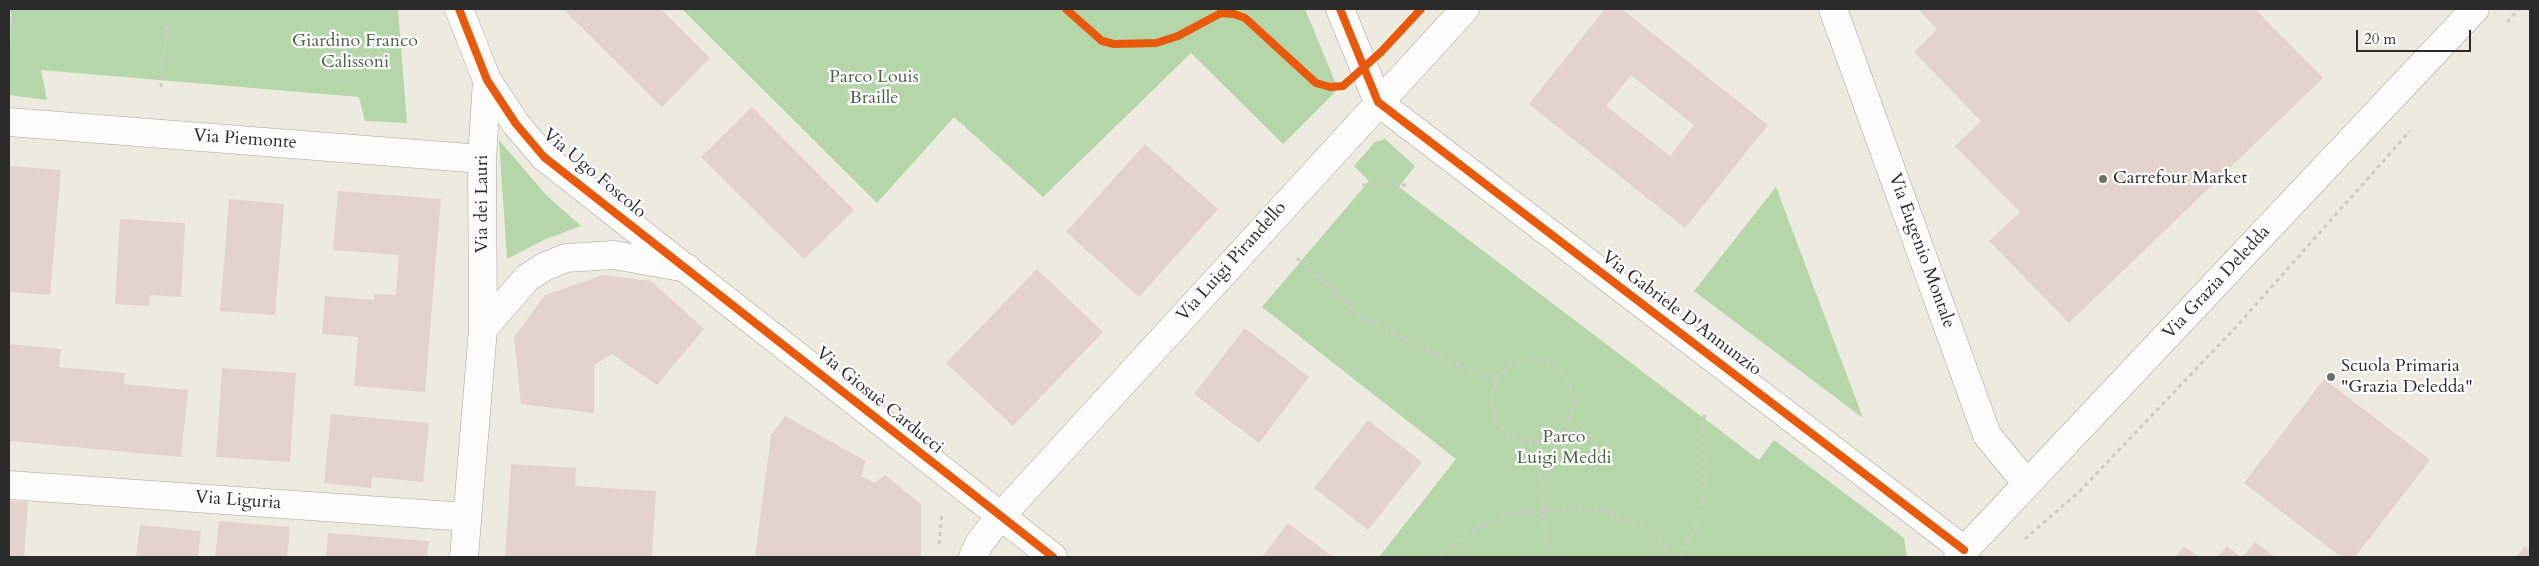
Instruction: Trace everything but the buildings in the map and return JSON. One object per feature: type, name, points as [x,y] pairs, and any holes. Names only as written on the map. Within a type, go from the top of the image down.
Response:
[{"type":"street","name":"Via Ugo Foscolo","points":[[459,9],[487,80],[516,124],[544,157],[581,188],[687,268]]},
{"type":"street","points":[[1340,9],[1378,102]]},
{"type":"street","name":"Via Luigi Pirandello","points":[[973,557],[980,542],[1000,517],[1378,102],[1466,9]]},
{"type":"street","name":"Via Eugenio Montale","points":[[1833,9],[1988,434],[2026,484]]},
{"type":"street","name":"Via Grazia Deledda","points":[[1961,554],[2475,9]]},
{"type":"street","name":"Via dei Lauri","points":[[464,557],[483,329],[482,159],[487,80]]},
{"type":"street","name":"Via Gabriele D'Annunzio","points":[[1378,102],[1961,554]]},
{"type":"street","name":"Via Piemonte","points":[[9,122],[482,159]]},
{"type":"street","points":[[483,329],[527,278],[544,267],[566,258],[614,255],[687,268]]},
{"type":"street","name":"Via Giosuè Carducci","points":[[687,268],[1053,557]]},
{"type":"street","name":"Via Liguria","points":[[9,485],[467,517]]},
{"type":"path","points":[[2506,24],[2519,9]]},
{"type":"path","points":[[161,87],[166,28]]},
{"type":"path","points":[[2018,545],[2080,492],[2236,327],[2414,126]]},
{"type":"path","points":[[1362,185],[1407,185]]},
{"type":"path","points":[[1297,258],[1358,314],[1412,343],[1495,381]]},
{"type":"path","points":[[1529,359],[1543,361],[1556,367],[1566,377],[1572,390],[1574,403],[1570,417],[1563,429],[1552,437],[1538,442],[1525,442],[1513,438],[1502,430],[1490,407],[1495,381],[1504,370],[1515,362],[1529,359]]},
{"type":"path","points":[[1679,557],[1696,528],[1698,519],[1704,483],[1703,426],[1705,414]]},
{"type":"path","points":[[1538,442],[1547,557]]},
{"type":"path","points":[[1440,557],[1465,535],[1488,522],[1514,513],[1542,509],[1571,508],[1601,510],[1652,530],[1668,548],[1672,557]]},
{"type":"path","points":[[939,548],[943,511]]},
{"type":"green space","name":"Giardino Franco Calissoni","points":[[11,9],[398,9],[407,123],[365,121],[359,97],[41,70],[47,100],[9,95]]},
{"type":"green space","name":"Parco Louis Braille","points":[[682,9],[1305,9],[1338,89],[1283,144],[1191,53],[1043,197],[954,117],[877,203]]},
{"type":"green space","name":"Parco Luigi Meddi","points":[[1385,139],[1415,166],[1399,187],[1759,460],[1774,440],[1904,538],[1907,557],[1379,557],[1456,459],[1262,307],[1369,181],[1354,166],[1375,142]]},
{"type":"green space","points":[[499,140],[546,195],[581,226],[546,239],[507,259]]},
{"type":"green space","points":[[1776,187],[1863,418],[1694,291]]},
{"type":"cycle path","points":[[459,9],[487,80],[516,124],[544,157],[1053,557]]},
{"type":"cycle path","points":[[1066,9],[1102,41],[1114,44],[1156,43],[1178,36],[1221,13],[1234,14],[1245,18],[1316,83],[1330,87],[1343,86],[1381,52],[1421,9]]},
{"type":"cycle path","points":[[1340,9],[1378,102],[1964,550]]},
{"type":"place","name":"Carrefour Market","points":[[2103,179]]},
{"type":"place","name":"Scuola Primaria \"Grazia Deledda\"","points":[[2331,377]]}]
